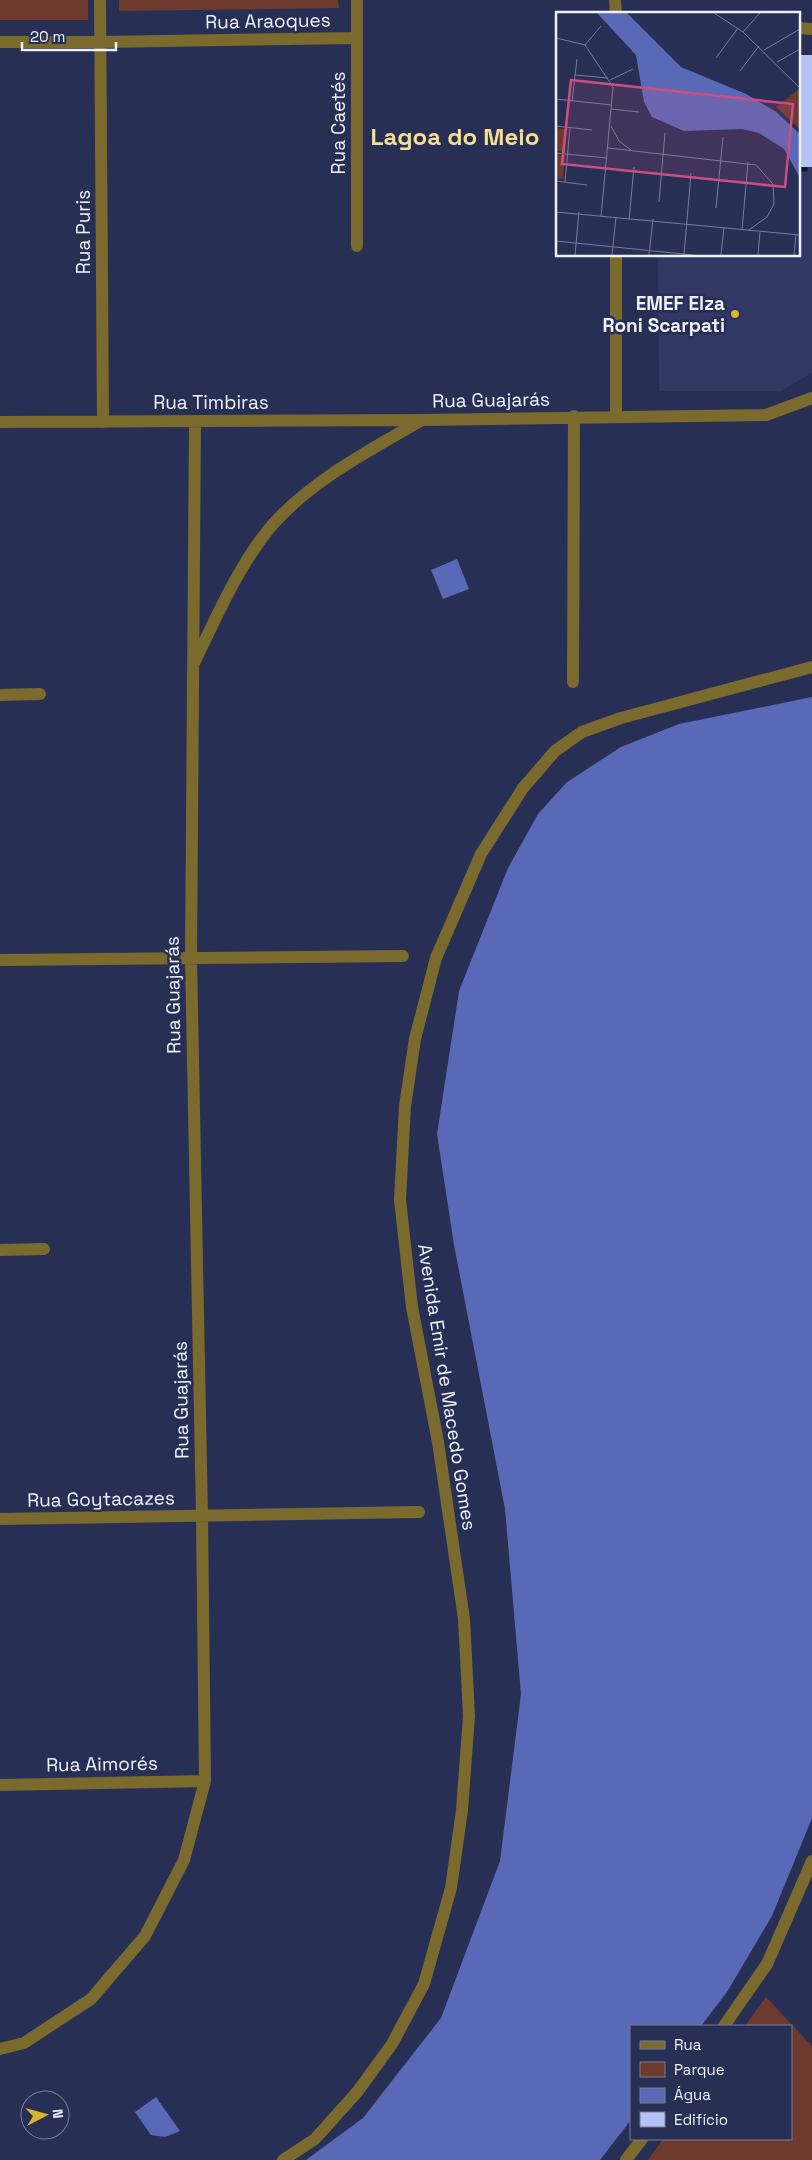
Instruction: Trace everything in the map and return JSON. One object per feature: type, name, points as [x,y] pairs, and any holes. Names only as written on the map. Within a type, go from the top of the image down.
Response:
[{"type":"street","name":"Rua Puris","points":[[100,0],[103,422]]},
{"type":"street","name":"Rua Caetés","points":[[357,0],[357,246]]},
{"type":"street","name":"Rua Araoques","points":[[0,42],[357,38]]},
{"type":"street","points":[[616,256],[616,416]]},
{"type":"street","name":"Rua Guajarás","points":[[193,664],[237,576],[274,524],[319,482],[422,420],[574,416],[766,415],[812,398]]},
{"type":"street","points":[[573,682],[574,416]]},
{"type":"street","name":"Rua Timbiras","points":[[0,422],[422,420]]},
{"type":"street","name":"Rua Guajarás","points":[[0,2049],[24,2043],[91,1999],[145,1936],[184,1860],[205,1781],[202,1516],[191,958],[195,421]]},
{"type":"street","name":"Avenida Emir de Macedo Gomes","points":[[283,2160],[314,2139],[358,2091],[392,2044],[424,1984],[451,1888],[462,1810],[469,1716],[464,1619],[440,1451],[412,1307],[400,1200],[408,1087],[416,1039],[436,958],[481,854],[523,788],[555,751],[582,732],[621,718],[812,667]]},
{"type":"street","points":[[0,695],[40,694]]},
{"type":"street","points":[[0,960],[403,956]]},
{"type":"street","points":[[0,1250],[44,1249]]},
{"type":"street","name":"Rua Goytacazes","points":[[0,1519],[419,1512]]},
{"type":"street","name":"Rua Aimorés","points":[[0,1785],[205,1781]]},
{"type":"street","points":[[725,2025],[768,1964],[812,1861]]},
{"type":"street","points":[[626,2160],[641,2140]]},
{"type":"shaded area","name":"EMEF Elza Roni Scarpati","points":[[800,167],[812,167],[812,373],[781,391],[659,391],[658,256],[800,256]]},
{"type":"green space","points":[[0,0],[88,0],[88,20],[0,20]]},
{"type":"green space","points":[[119,0],[338,0],[339,8],[119,11]]},
{"type":"green space","points":[[766,1997],[812,2046],[812,2160],[648,2160],[662,2140],[792,2140],[792,2025],[746,2025]]},
{"type":"water","points":[[457,559],[469,589],[443,599],[431,570]]},
{"type":"water","points":[[812,697],[812,1818],[772,1916],[727,1992],[702,2025],[630,2025],[630,2121],[600,2160],[306,2160],[363,2118],[441,2018],[500,1861],[521,1694],[505,1509],[454,1245],[437,1134],[459,991],[508,868],[538,814],[567,782],[621,747],[679,724]]},
{"type":"water","points":[[156,2097],[180,2131],[165,2137],[151,2135],[135,2112]]},
{"type":"building","points":[[800,55],[812,55],[812,167],[800,167]]},
{"type":"place","name":"EMEF Elza Roni Scarpati","points":[[735,314]]},
{"type":"district","name":"Lagoa do Meio","points":[[455,136]]}]
